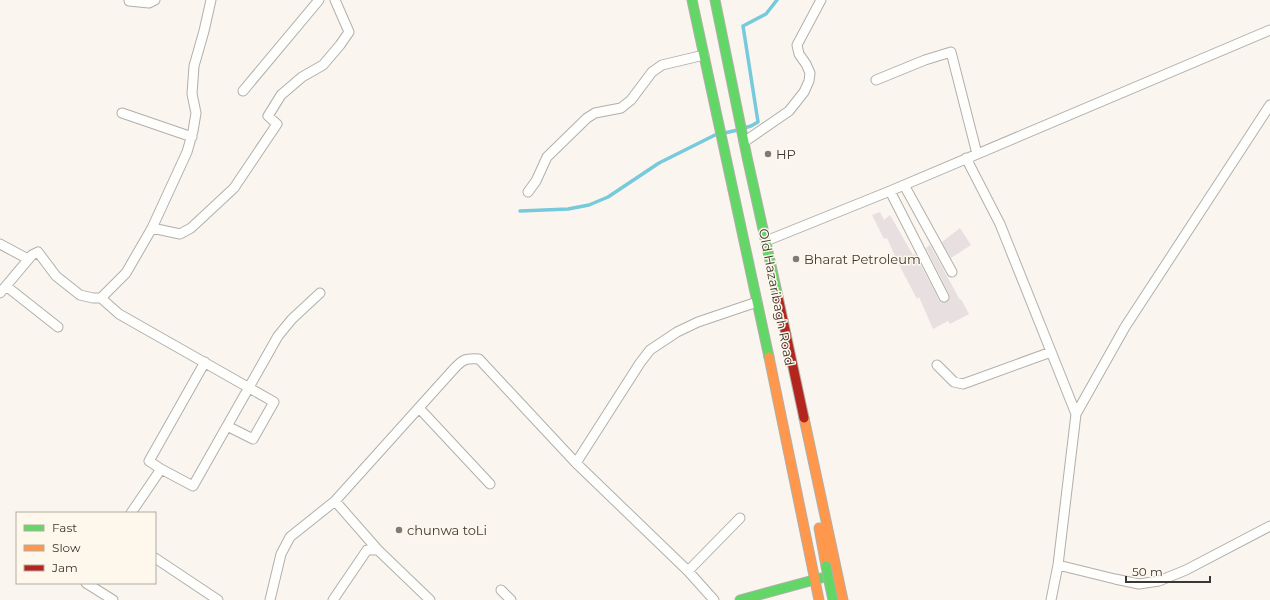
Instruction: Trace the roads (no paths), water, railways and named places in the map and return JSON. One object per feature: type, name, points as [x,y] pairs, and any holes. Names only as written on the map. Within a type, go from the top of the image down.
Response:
[{"type":"street","points":[[129,1],[149,3],[156,0]]},
{"type":"street","points":[[101,298],[126,273],[152,228],[188,152],[196,112],[192,94],[194,66],[211,0]]},
{"type":"street","points":[[243,91],[318,0]]},
{"type":"street","points":[[152,228],[180,234],[191,228],[234,188],[276,124],[268,116],[281,95],[302,77],[323,64],[340,45],[349,32],[335,0]]},
{"type":"street","points":[[692,0],[704,55],[735,138],[766,241],[843,600]]},
{"type":"street","name":"Old Hazaribagh Road","points":[[698,0],[761,243],[823,567],[822,581],[826,600]]},
{"type":"street","name":"Old Hazaribagh Road","points":[[707,0],[730,125]]},
{"type":"street","points":[[715,0],[730,125]]},
{"type":"street","points":[[735,138],[789,110],[804,92],[809,81],[810,73],[799,54],[797,45],[821,0]]},
{"type":"street","points":[[766,241],[890,191],[1099,101],[1270,30]]},
{"type":"street","points":[[876,80],[925,60],[951,52],[977,154]]},
{"type":"street","points":[[528,192],[536,181],[547,157],[587,118],[595,113],[621,108],[631,100],[652,72],[662,65],[704,55]]},
{"type":"street","points":[[1051,600],[1058,565],[1076,414],[1124,327],[1270,105]]},
{"type":"street","points":[[122,113],[192,136]]},
{"type":"street","points":[[735,138],[757,302],[822,581],[819,600]]},
{"type":"street","points":[[966,158],[1000,224],[1076,414]]},
{"type":"street","points":[[904,185],[952,272]]},
{"type":"street","points":[[890,191],[944,297]]},
{"type":"street","points":[[0,244],[28,259]]},
{"type":"street","points":[[0,293],[28,259],[38,252],[56,276],[80,295],[101,298],[119,314],[274,402],[253,439],[227,426]]},
{"type":"street","points":[[6,286],[58,327]]},
{"type":"street","points":[[205,362],[149,461],[193,486],[278,336],[292,319],[320,293]]},
{"type":"street","points":[[576,463],[627,382],[650,350],[677,332],[698,322],[757,302]]},
{"type":"street","points":[[936,365],[954,382],[963,384],[1051,352]]},
{"type":"street","points":[[270,600],[281,554],[290,537],[335,501],[460,362],[469,358],[479,359],[576,463],[688,571],[714,600]]},
{"type":"street","points":[[419,408],[490,484]]},
{"type":"street","points":[[132,512],[161,469]]},
{"type":"street","points":[[335,501],[378,550],[430,600]]},
{"type":"street","points":[[688,571],[740,518]]},
{"type":"street","points":[[1058,565],[1139,584],[1159,580],[1186,570],[1270,526]]},
{"type":"street","points":[[333,600],[367,550],[378,550]]},
{"type":"street","points":[[156,559],[218,600]]},
{"type":"street","points":[[740,600],[822,581],[838,573]]},
{"type":"street","name":"Old Hazaribagh Road","points":[[822,581],[833,600]]},
{"type":"street","points":[[88,584],[112,600]]},
{"type":"street","points":[[501,590],[511,600]]},
{"type":"waterway","points":[[744,128],[758,122],[743,26],[766,14],[777,0]]},
{"type":"waterway","points":[[520,211],[568,209],[589,205],[608,197],[659,163],[715,135],[738,130]]},
{"type":"place","name":"HP","points":[[768,154]]},
{"type":"place","name":"Bharat Petroleum","points":[[796,259]]},
{"type":"place","name":"chunwa toLi","points":[[399,530]]}]
